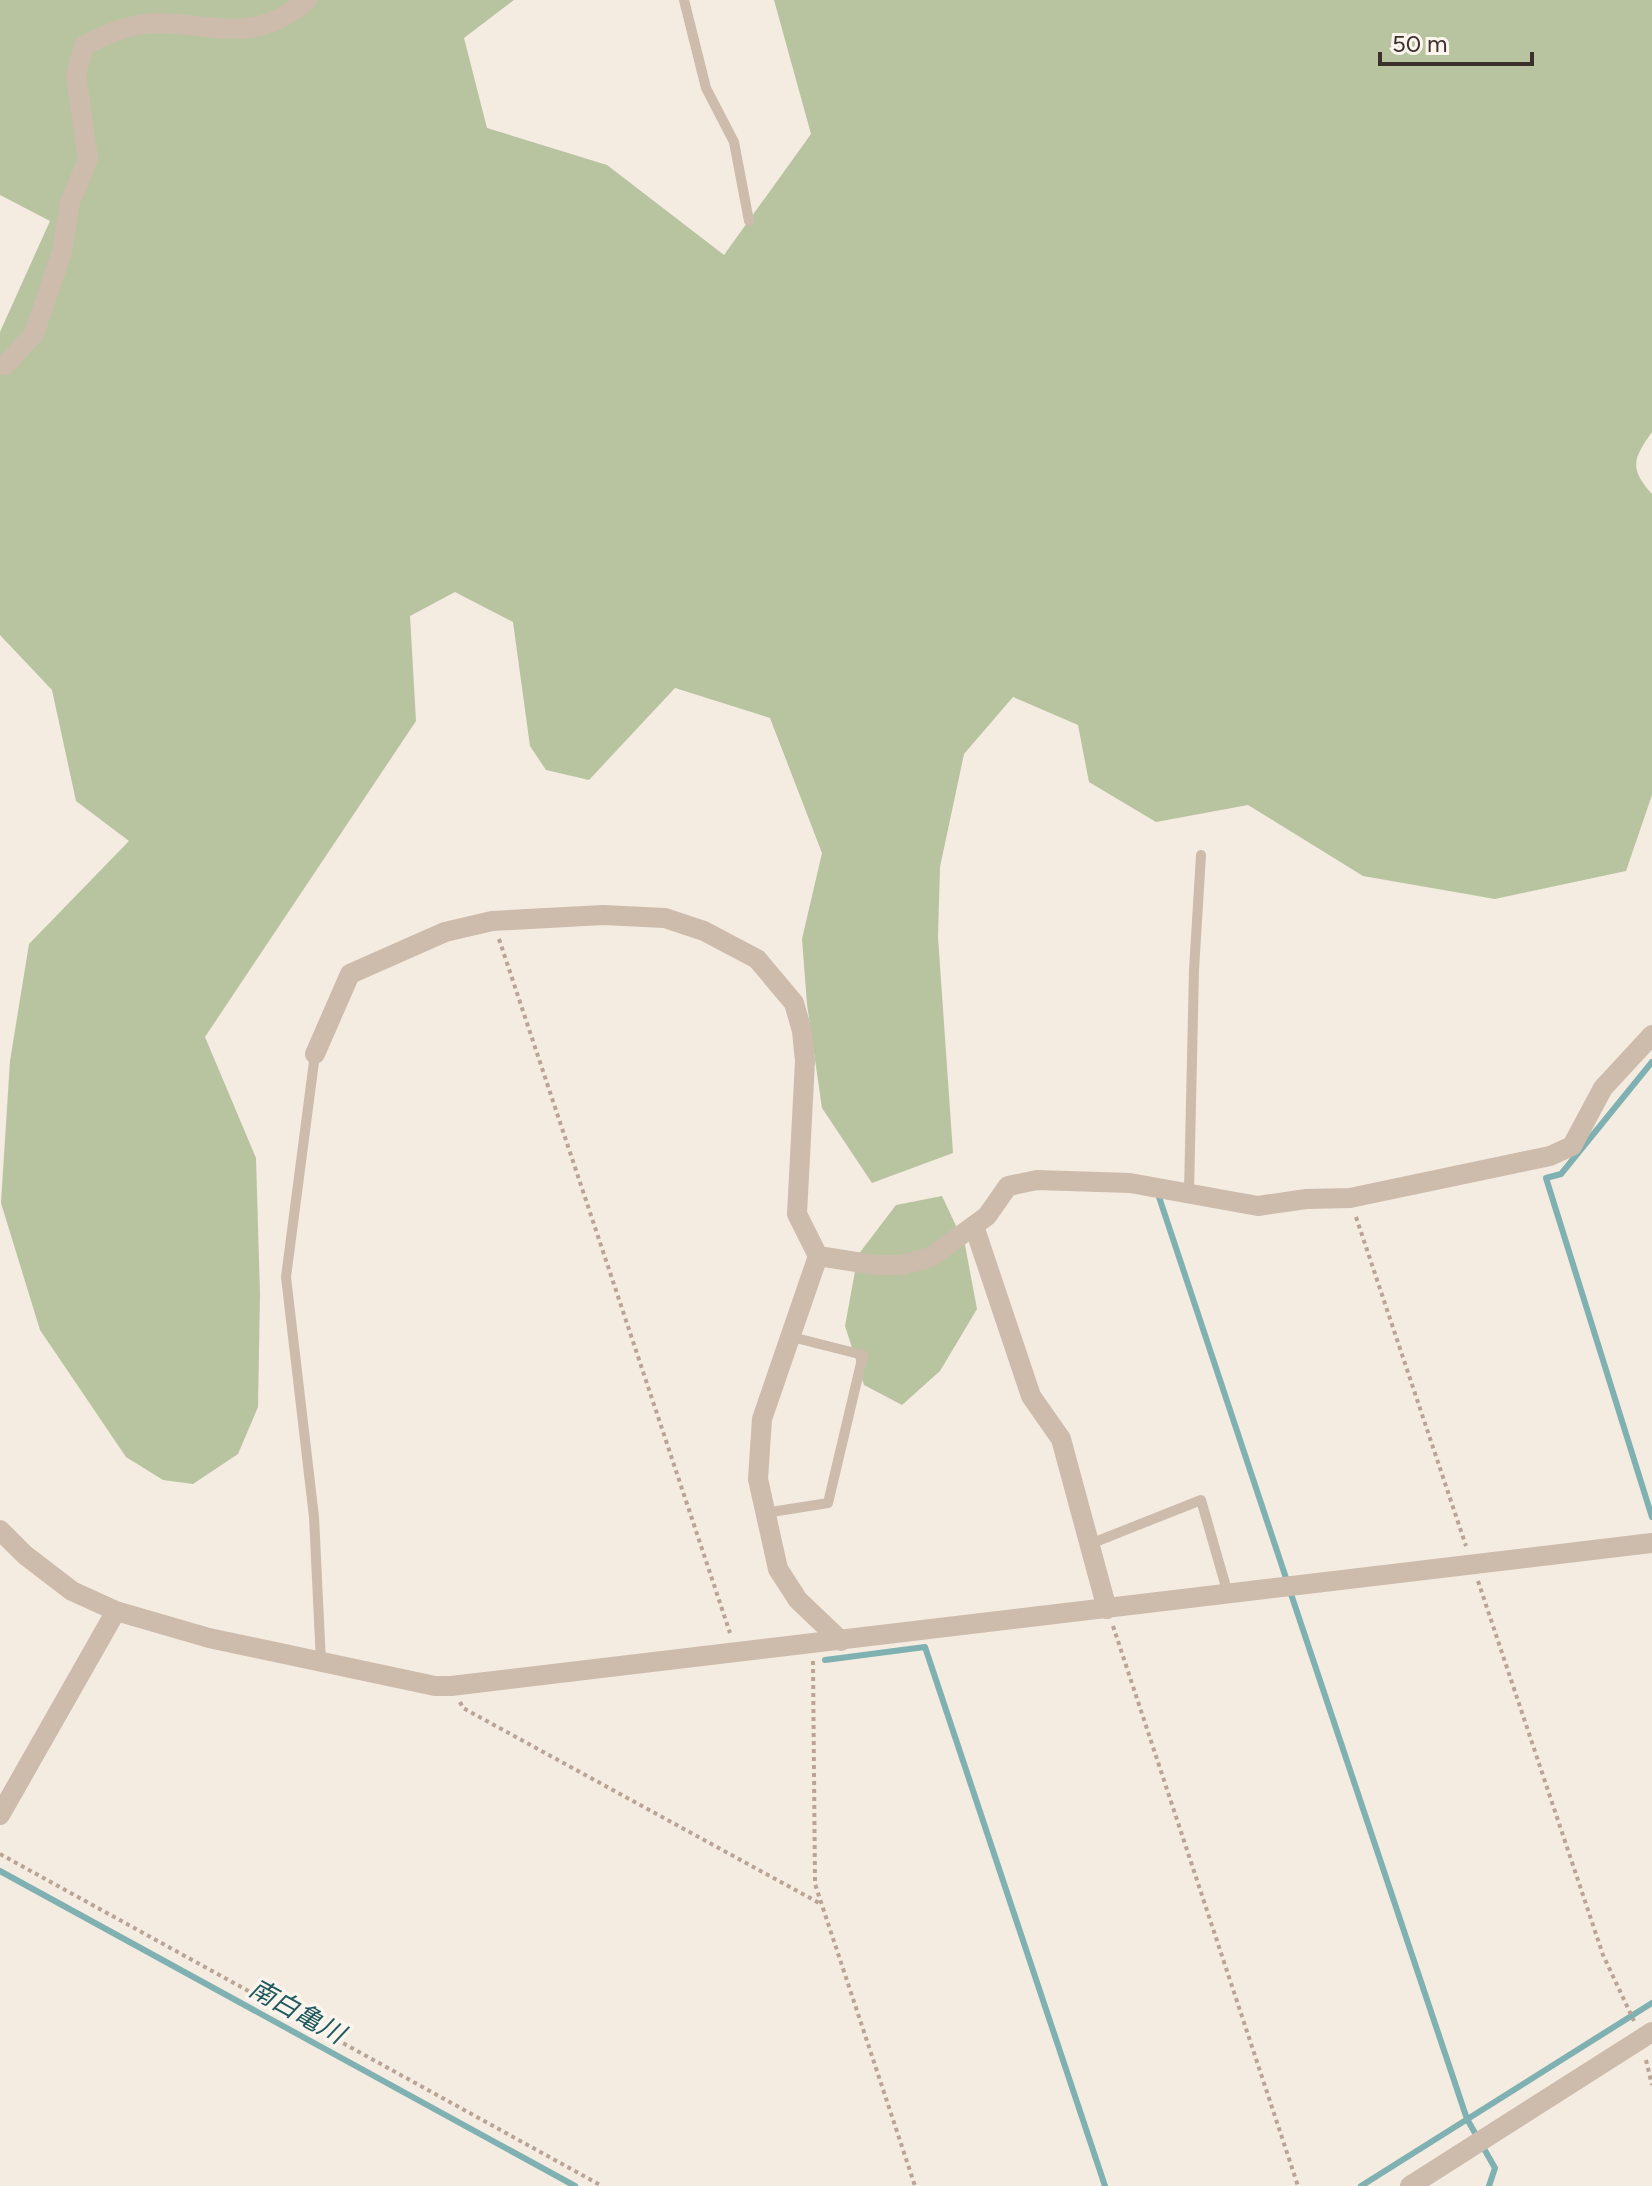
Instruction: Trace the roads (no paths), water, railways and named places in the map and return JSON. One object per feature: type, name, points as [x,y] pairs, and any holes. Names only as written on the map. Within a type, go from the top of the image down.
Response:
[{"type":"street","points":[[0,365],[5,365],[34,334],[62,252],[70,202],[88,159],[76,75],[84,46],[110,32],[158,23],[244,30],[277,22],[307,0]]},
{"type":"street","points":[[315,1054],[350,974],[445,932],[492,921],[603,915],[665,918],[704,931],[757,959],[794,1003],[802,1031],[805,1061],[797,1214],[818,1256],[762,1419],[758,1479],[778,1569],[798,1600],[841,1641]]},
{"type":"street","points":[[818,1256],[875,1265],[902,1265],[931,1257],[987,1216],[1008,1186],[1037,1180],[1130,1183],[1258,1206],[1306,1199],[1350,1198],[1550,1156],[1572,1146],[1603,1088],[1652,1035]]},
{"type":"street","points":[[974,1226],[1031,1396],[1061,1439],[1107,1609]]},
{"type":"street","points":[[0,1530],[25,1555],[72,1591],[116,1611],[209,1638],[435,1686],[738,1654],[1652,1543]]},
{"type":"street","points":[[0,1815],[116,1611]]},
{"type":"street","points":[[1410,2186],[1647,2035]]},
{"type":"lane","points":[[684,0],[706,88],[734,142],[749,221]]},
{"type":"lane","points":[[1189,1192],[1194,970],[1201,855]]},
{"type":"lane","points":[[315,1054],[286,1277],[314,1517],[321,1662]]},
{"type":"lane","points":[[765,1513],[828,1503],[863,1355],[792,1337]]},
{"type":"lane","points":[[1090,1544],[1201,1500],[1228,1594]]},
{"type":"waterway","points":[[1652,1062],[1561,1174],[1546,1178],[1652,1517]]},
{"type":"waterway","points":[[1159,1197],[1287,1581]]},
{"type":"waterway","points":[[1290,1591],[1467,2119],[1495,2168],[1489,2186]]},
{"type":"waterway","points":[[825,1660],[925,1647],[1105,2186]]},
{"type":"waterway","name":"南白亀川","points":[[0,1871],[575,2186]]},
{"type":"waterway","points":[[1361,2186],[1652,2003]]}]
